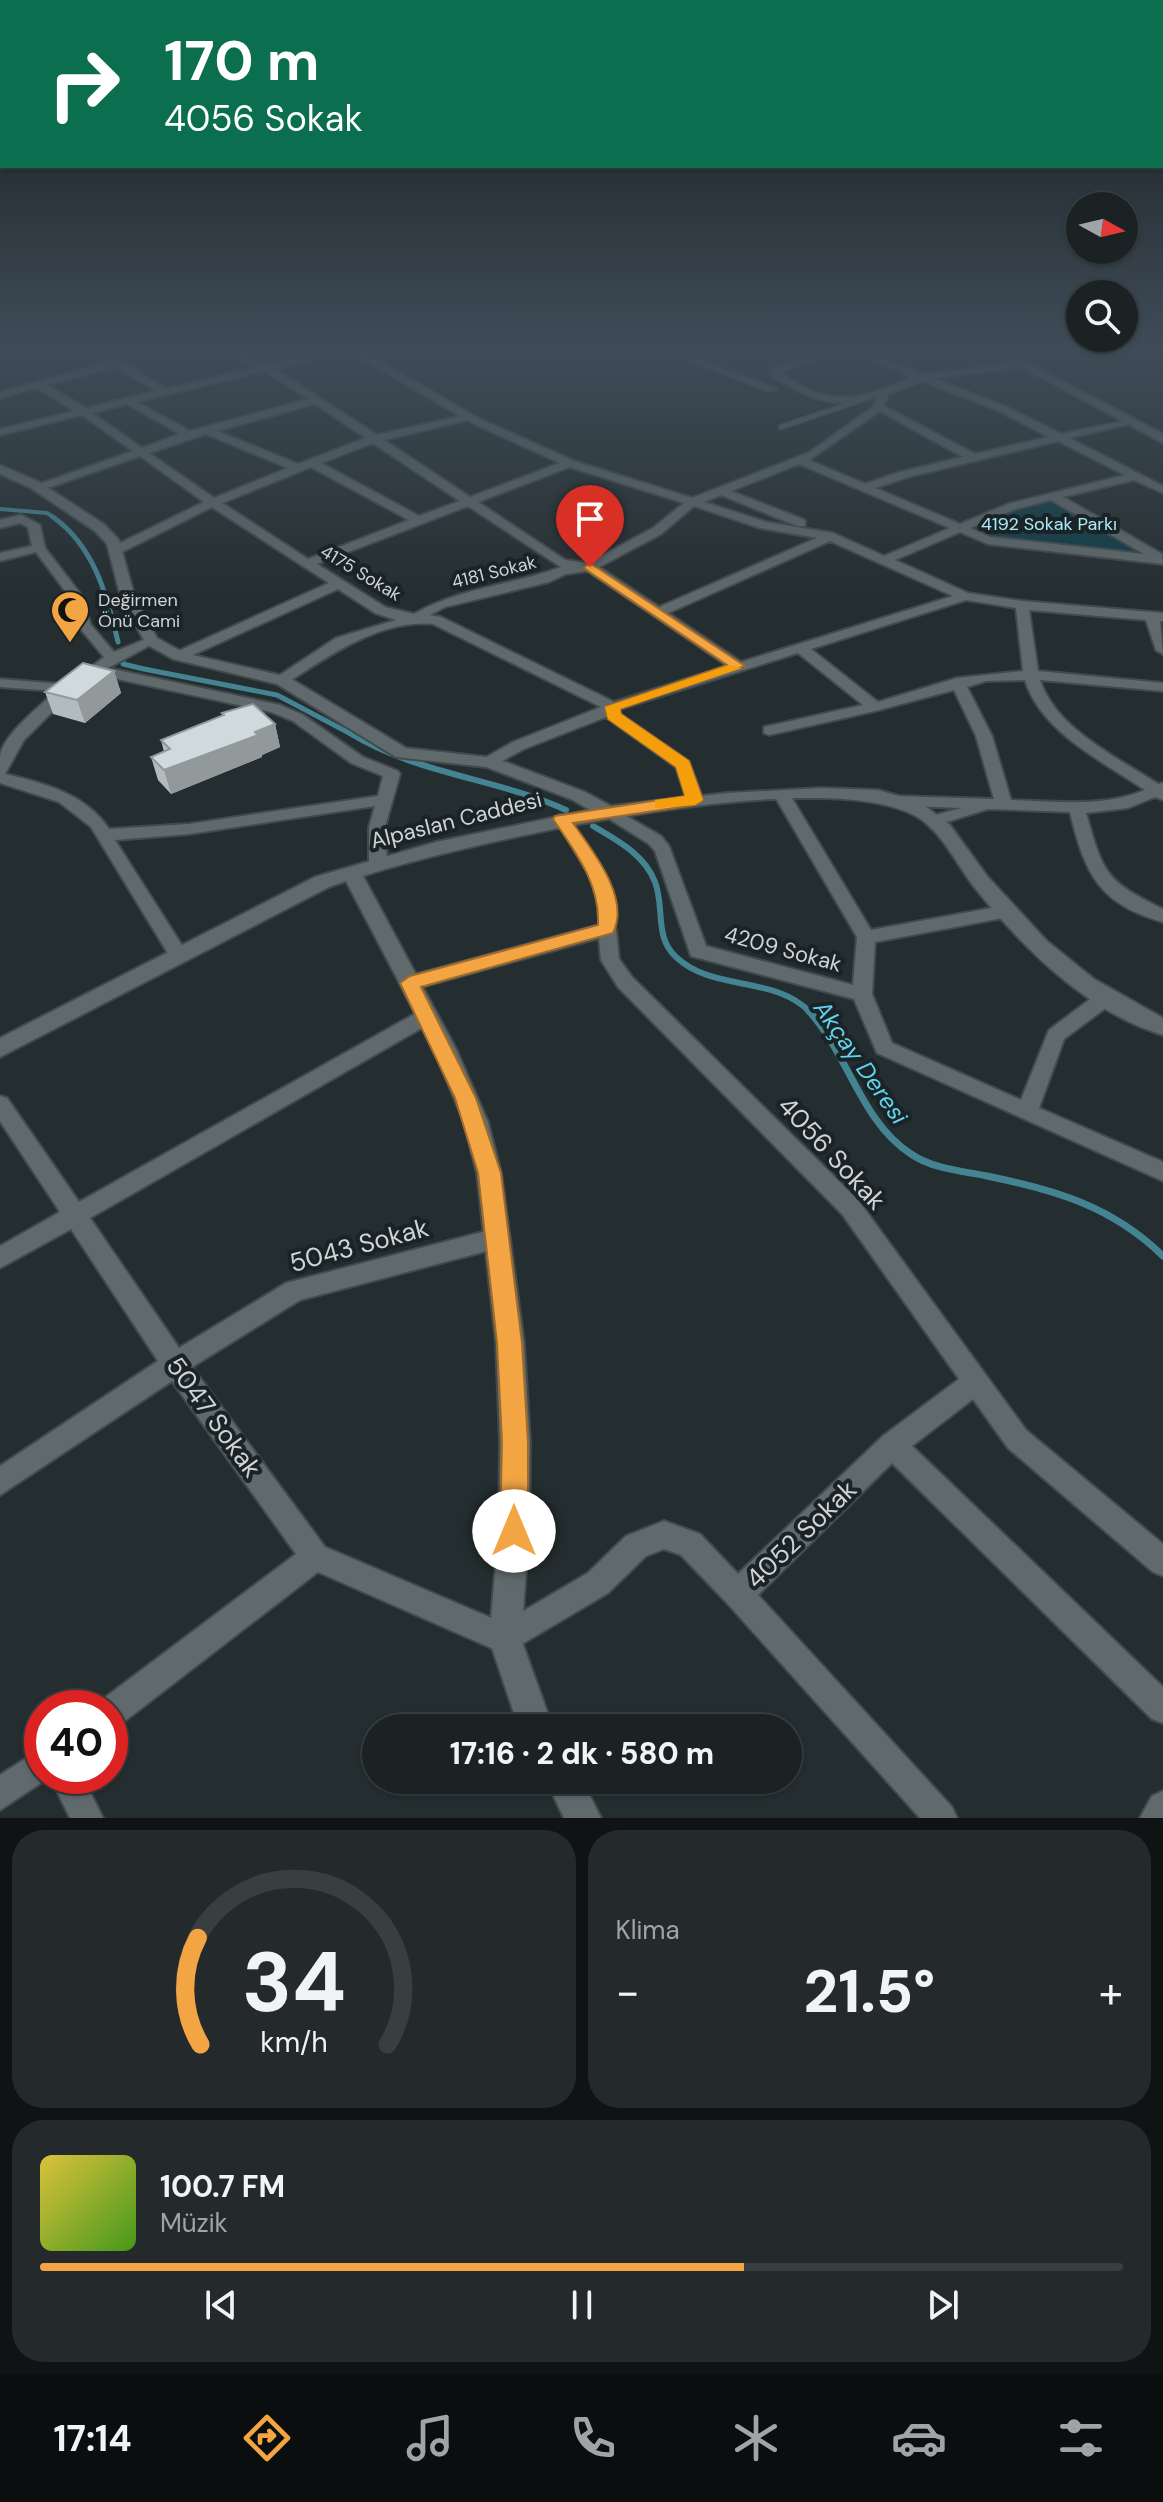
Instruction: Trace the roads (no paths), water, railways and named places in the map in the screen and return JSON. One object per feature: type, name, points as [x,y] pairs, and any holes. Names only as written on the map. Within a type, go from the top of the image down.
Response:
[{"type":"street","name":"4175 Sokak","points":[[115,434],[213,503],[380,610],[436,620],[613,707],[613,716],[683,765],[695,800]]},
{"type":"street","points":[[38,488],[193,434]]},
{"type":"street","points":[[215,434],[300,469]]},
{"type":"street","points":[[370,434],[561,563],[590,567],[738,666]]},
{"type":"street","points":[[116,550],[213,503],[313,463],[399,434]]},
{"type":"street","points":[[506,434],[570,463],[691,503],[795,533],[829,536]]},
{"type":"street","name":"4181 Sokak","points":[[282,680],[341,641],[416,618],[440,604],[544,579],[563,570],[590,567],[645,539],[691,503],[802,461],[841,434]]},
{"type":"street","points":[[929,434],[972,457]]},
{"type":"street","points":[[1057,434],[1163,490]]},
{"type":"street","points":[[864,488],[972,457],[1077,434]]},
{"type":"street","points":[[802,461],[955,528],[1018,546],[1163,560]]},
{"type":"street","points":[[313,463],[419,521]]},
{"type":"street","points":[[308,563],[570,463]]},
{"type":"street","points":[[0,469],[38,488],[100,528],[116,550],[128,598],[151,641],[179,656],[282,680],[402,753],[489,762],[557,786],[605,811]]},
{"type":"street","points":[[882,561],[1012,506],[1136,476]]},
{"type":"street","points":[[721,491],[965,596],[1022,605],[1157,616],[1163,650]]},
{"type":"street","points":[[1053,496],[1163,560]]},
{"type":"street","points":[[0,524],[29,521],[34,525],[39,548],[72,592],[85,626],[112,658]]},
{"type":"street","points":[[660,612],[829,536]]},
{"type":"street","points":[[0,557],[39,548]]},
{"type":"street","points":[[179,656],[339,583]]},
{"type":"street","points":[[489,762],[510,747],[589,720],[613,707],[965,596]]},
{"type":"street","points":[[1022,605],[1033,675],[1039,697],[1049,711],[1161,791]]},
{"type":"street","points":[[0,771],[5,754],[22,732],[68,688],[112,658],[151,641]]},
{"type":"street","points":[[799,647],[875,707]]},
{"type":"street","points":[[98,670],[243,699],[298,718],[357,760],[392,774],[382,800],[378,863]]},
{"type":"street","points":[[769,730],[875,707],[957,682],[1033,675],[1163,687]]},
{"type":"street","points":[[957,682],[984,736],[1003,802]]},
{"type":"street","points":[[0,683],[68,688]]},
{"type":"street","points":[[0,778],[60,794],[82,808],[103,835],[179,955]]},
{"type":"street","points":[[895,801],[1003,802],[1077,809],[1116,806],[1161,791]]},
{"type":"street","points":[[782,795],[866,937],[862,994]]},
{"type":"street","name":"Alpaslan Caddesi","points":[[0,1048],[322,882],[378,863],[605,811],[695,800],[782,795],[843,795],[895,801],[916,808],[934,821],[1008,911],[1051,954],[1104,999],[1163,1027]]},
{"type":"street","points":[[103,835],[189,829],[382,800]]},
{"type":"street","points":[[934,821],[1003,802]]},
{"type":"street","points":[[1077,809],[1097,878],[1120,896],[1163,916]]},
{"type":"street","name":"4209 Sokak","points":[[605,811],[655,840],[663,850],[698,951],[862,994],[884,1048],[1028,1109],[1163,1172]]},
{"type":"street","points":[[351,872],[427,1016],[476,1122],[489,1173],[498,1238],[515,1442],[514,1531],[505,1639],[531,1714]]},
{"type":"street","points":[[866,937],[1008,911]]},
{"type":"street","points":[[410,983],[607,929]]},
{"type":"street","name":"4056 Sokak","points":[[607,929],[610,960],[625,982],[850,1207],[1017,1439],[1163,1562]]},
{"type":"street","points":[[1028,1109],[1056,1035],[1104,999]]},
{"type":"street","points":[[0,1258],[427,1016]]},
{"type":"street","name":"5047 Sokak","points":[[0,1104],[175,1364],[315,1557]]},
{"type":"street","name":"5043 Sokak","points":[[0,1482],[175,1364],[294,1291],[498,1238]]},
{"type":"street","name":"4052 Sokak","points":[[505,1639],[598,1583],[636,1546],[664,1535],[690,1544],[738,1594],[892,1445],[975,1382]]},
{"type":"street","points":[[892,1445],[1163,1708]]},
{"type":"street","points":[[128,1699],[315,1557],[505,1639]]},
{"type":"street","points":[[738,1594],[941,1818]]},
{"type":"street","points":[[0,1794],[24,1777]]},
{"type":"street","points":[[74,1794],[87,1818]]},
{"type":"street","points":[[570,1794],[583,1818]]},
{"type":"street","points":[[1156,1818],[1163,1807]]},
{"type":"lane","points":[[561,819],[591,861],[608,905],[607,929]]},
{"type":"waterway","name":"Akçay Deresi","points":[[0,509],[47,513],[53,517]]},
{"type":"waterway","name":"Akçay Deresi","points":[[53,517],[79,542],[89,557],[103,589],[118,642]]},
{"type":"waterway","name":"Akçay Deresi","points":[[123,661],[123,664],[144,669],[277,695],[353,735]]},
{"type":"waterway","name":"Akçay Deresi","points":[[350,733],[402,758],[512,790],[566,810]]},
{"type":"waterway","name":"Akçay Deresi","points":[[593,826],[629,849],[650,872],[658,892],[662,931],[676,957],[707,975],[779,993],[809,1011]]},
{"type":"waterway","name":"Akçay Deresi","points":[[809,1011],[834,1046],[879,1124],[911,1154],[938,1166],[1036,1187],[1081,1202],[1124,1224],[1163,1256]]},
{"type":"place","name":"Değirmen Önü Cami","points":[[70,644]]},
{"type":"park label","name":"4192 Sokak Parkı","points":[[1049,524]]}]
